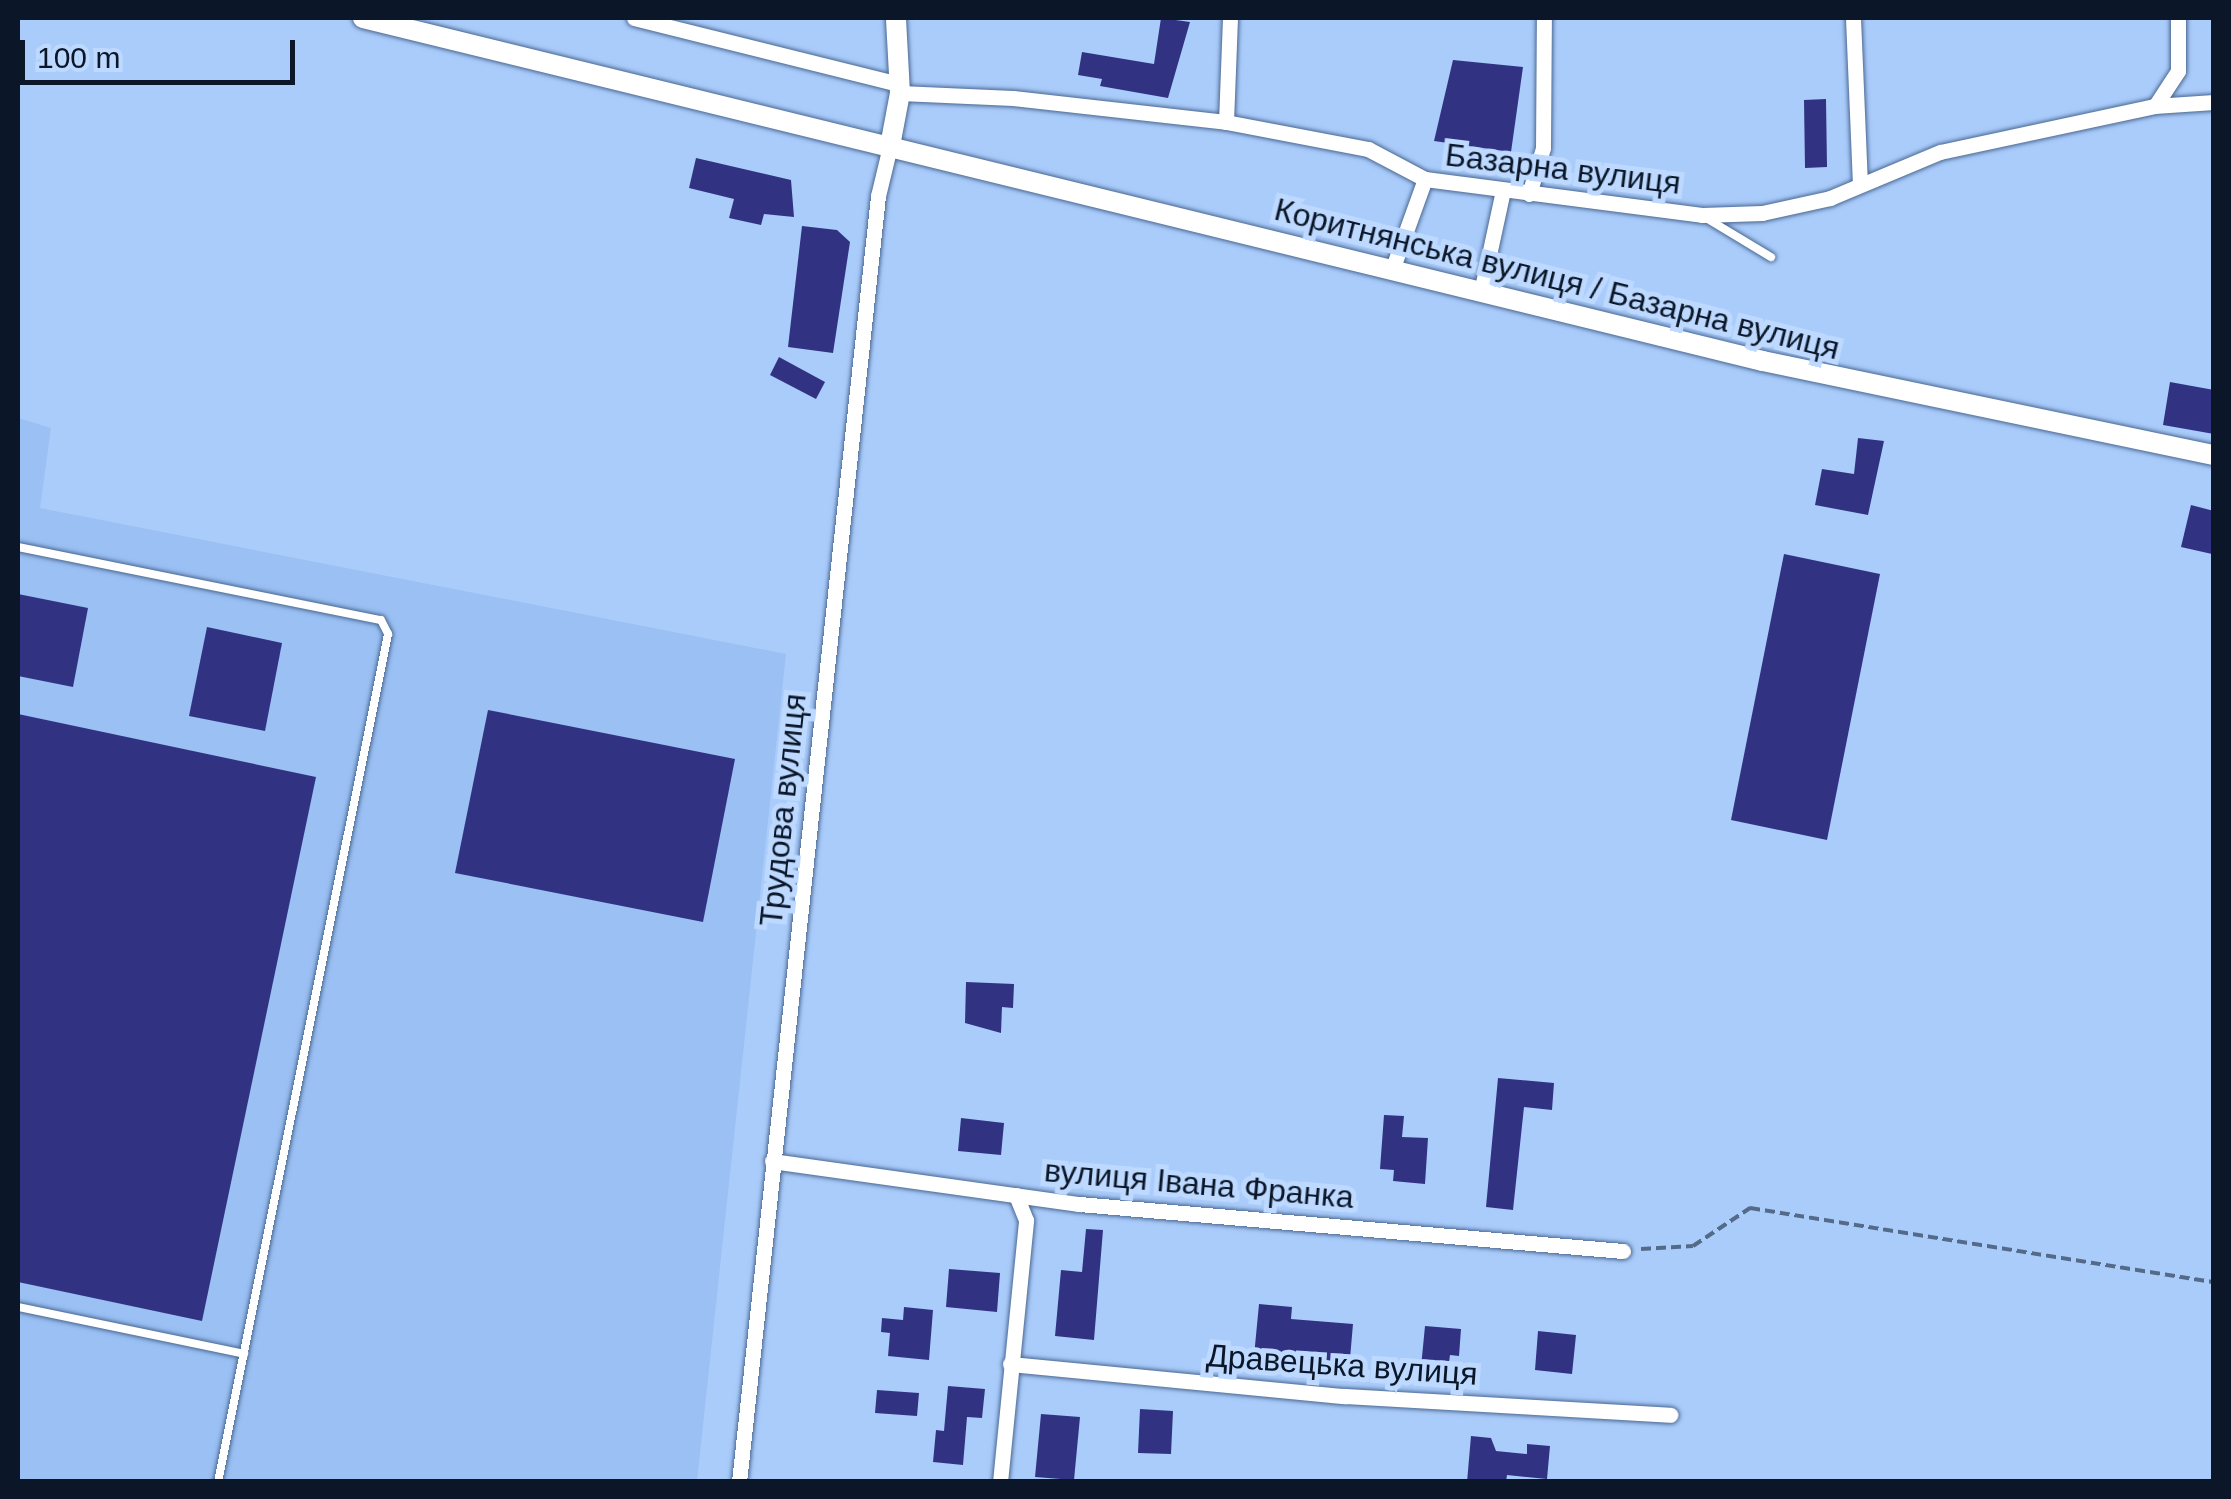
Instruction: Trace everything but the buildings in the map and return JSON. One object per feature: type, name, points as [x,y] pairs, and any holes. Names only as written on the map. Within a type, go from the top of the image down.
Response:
[{"type":"street","name":"Коритнянська вулиця / Базарна вулиця","points":[[363,18],[1934,401],[2214,455]]},
{"type":"street","name":"Базарна вулиця","points":[[634,18],[900,89],[1226,122],[1368,149],[1426,179],[1702,215],[1762,213],[1830,198],[1940,152],[2154,106],[2214,102]]},
{"type":"street","points":[[890,146],[900,89],[896,18]]},
{"type":"street","points":[[1226,122],[1230,18]]},
{"type":"street","points":[[1529,194],[1543,148],[1544,18]]},
{"type":"street","points":[[1853,18],[1860,184]]},
{"type":"street","points":[[2154,106],[2178,72],[2178,18]]},
{"type":"street","name":"Трудова вулиця","points":[[739,1482],[878,196],[890,146]]},
{"type":"street","points":[[1392,270],[1426,179]]},
{"type":"street","points":[[1482,292],[1503,190]]},
{"type":"street","name":"вулиця Івана Франка","points":[[772,1160],[1016,1195],[1623,1251]]},
{"type":"street","points":[[1000,1482],[1026,1220],[1016,1195]]},
{"type":"street","name":"Дравецька вулиця","points":[[1010,1364],[1344,1396],[1670,1415]]},
{"type":"lane","points":[[1702,215],[1772,257]]},
{"type":"lane","points":[[18,547],[381,620],[388,634],[218,1482]]},
{"type":"lane","points":[[18,1307],[244,1354]]},
{"type":"path","points":[[1623,1251],[1693,1246],[1750,1208],[2214,1282]]},
{"type":"shaded area","points":[[18,418],[51,428],[40,508],[786,654],[697,1481],[18,1481]]}]
